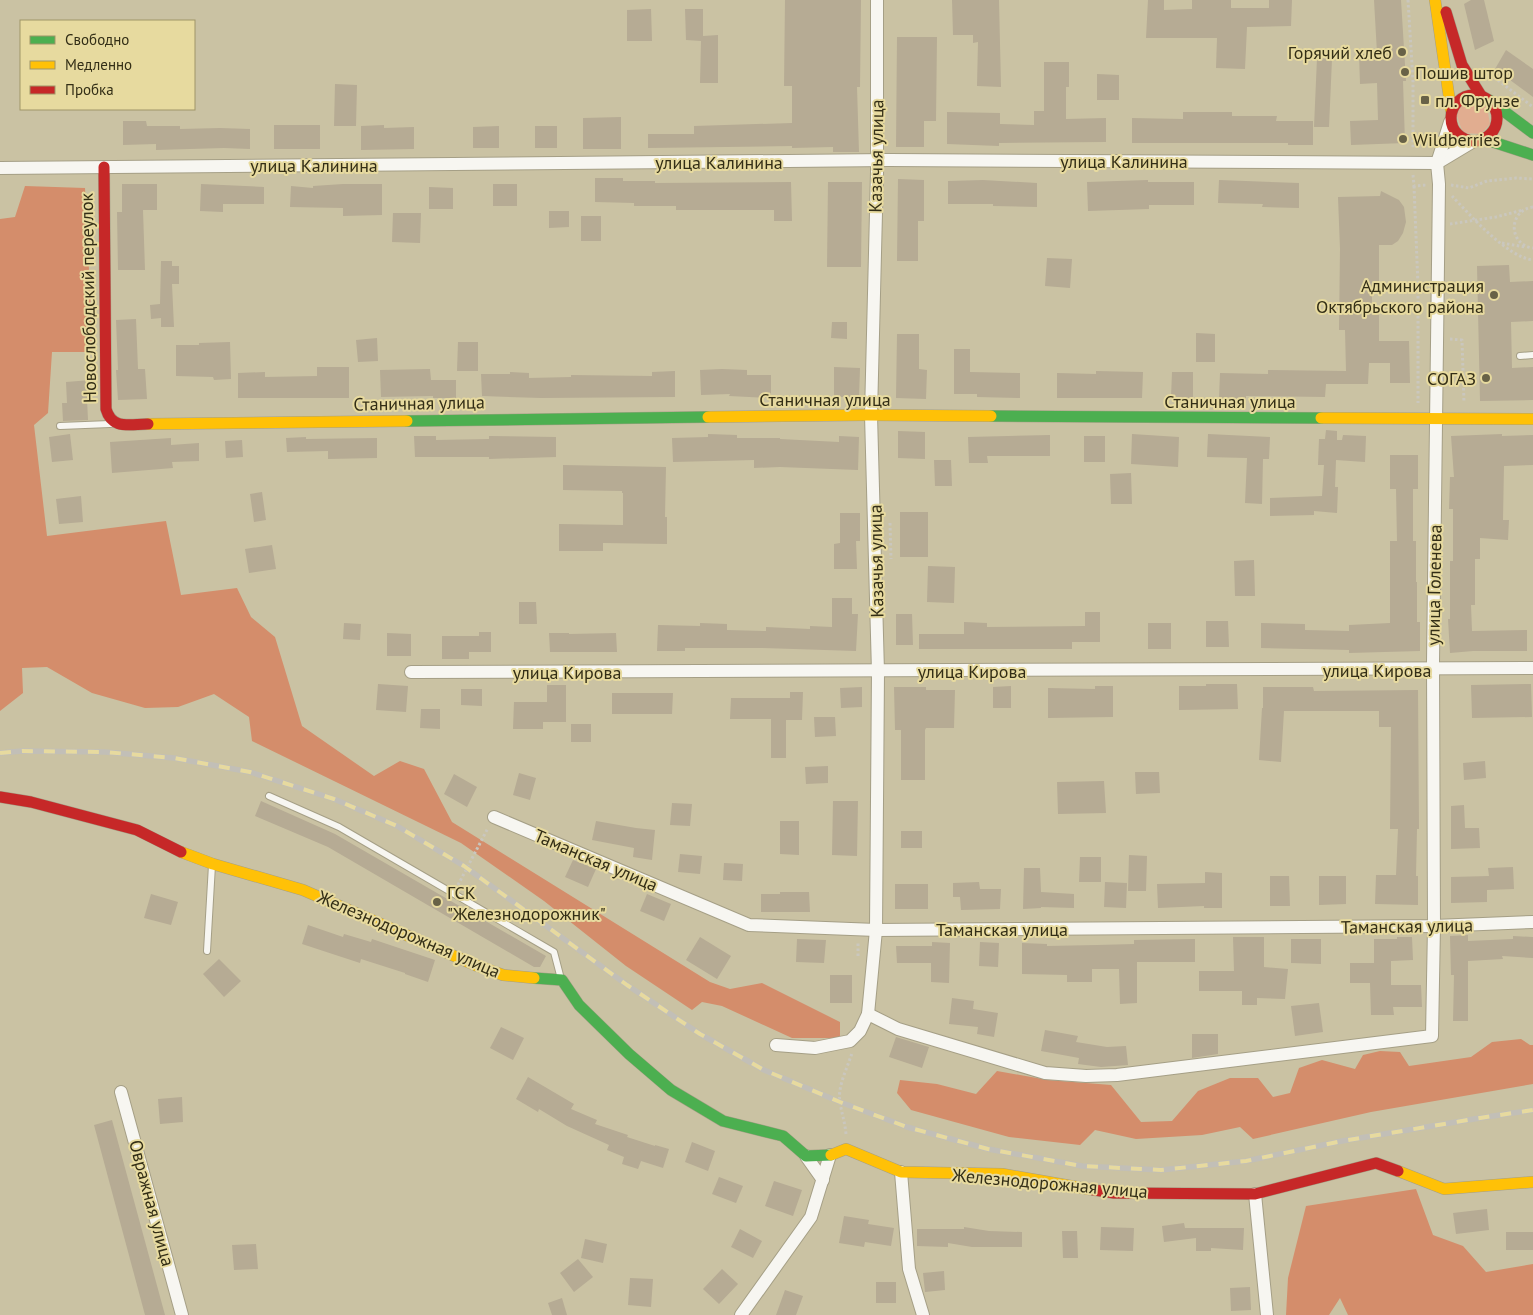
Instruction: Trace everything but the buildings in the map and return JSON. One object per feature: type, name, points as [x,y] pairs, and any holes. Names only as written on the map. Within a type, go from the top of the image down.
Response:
[{"type":"street","name":"Казачья улица","points":[[776,1045],[816,1048],[850,1041],[860,1031],[868,1014],[876,930],[878,672],[871,415],[877,160],[877,0]]},
{"type":"street","name":"улица Голенева","points":[[868,1014],[898,1029],[996,1060],[1045,1073],[1086,1076],[1117,1075],[1432,1036],[1437,163],[1450,116],[1435,0]]},
{"type":"street","points":[[1437,163],[1493,132],[1497,121],[1496,110],[1469,81],[1461,65],[1442,0]]},
{"type":"street","points":[[1533,133],[1484,97],[1466,95],[1457,101],[1450,116],[1453,131],[1462,139],[1478,141],[1533,155]]},
{"type":"street","name":"улица Калинина","points":[[0,168],[877,160],[1413,169],[1437,163]]},
{"type":"street","name":"Новослободский переулок","points":[[104,167],[106,409],[109,419],[116,424]]},
{"type":"street","name":"Станичная улица","points":[[116,424],[871,415],[1436,420],[1533,419]]},
{"type":"street","name":"улица Кирова","points":[[411,672],[878,672],[1533,668]]},
{"type":"street","name":"Железнодорожная улица","points":[[0,797],[31,802],[137,830],[175,850],[212,864],[303,890],[475,965],[503,975],[562,980]]},
{"type":"street","name":"Таманская улица","points":[[494,817],[749,925],[876,930],[1434,926],[1533,922]]},
{"type":"street","points":[[562,980],[580,1005],[629,1054],[671,1090],[723,1121],[783,1136],[806,1156],[823,1180]]},
{"type":"street","name":"Овражная улица","points":[[121,1092],[182,1315]]},
{"type":"street","name":"Железнодорожная улица","points":[[806,1156],[830,1154],[846,1149],[901,1172],[1002,1174],[1114,1193],[1254,1194],[1376,1163],[1444,1189],[1533,1182]]},
{"type":"street","points":[[741,1315],[812,1217],[830,1154]]},
{"type":"street","points":[[901,1172],[909,1269],[923,1315]]},
{"type":"street","points":[[1254,1194],[1267,1315]]},
{"type":"lane","points":[[1520,356],[1533,355]]},
{"type":"lane","points":[[60,426],[116,424]]},
{"type":"lane","points":[[269,796],[340,827],[554,952],[562,980]]},
{"type":"lane","points":[[207,950],[212,864]]},
{"type":"path","points":[[1408,0],[1413,81],[1413,169],[1418,286],[1418,406]]},
{"type":"path","points":[[1479,65],[1533,107]]},
{"type":"path","points":[[1404,176],[1413,169]]},
{"type":"path","points":[[1414,186],[1438,184],[1469,188],[1487,181],[1516,178],[1533,179]]},
{"type":"path","points":[[1438,184],[1500,242],[1525,259],[1533,260]]},
{"type":"path","points":[[1448,224],[1476,220],[1533,207]]},
{"type":"path","points":[[1523,210],[1515,220],[1514,234],[1518,240],[1531,248]]},
{"type":"path","points":[[1500,242],[1531,248]]},
{"type":"path","points":[[454,894],[494,817]]},
{"type":"shaded area","points":[[1472,101],[1487,107],[1490,124],[1481,134],[1463,133],[1456,113],[1460,107]]},
{"type":"shaded area","points":[[25,186],[85,188],[93,352],[52,352],[48,413],[34,425],[47,536],[166,521],[181,595],[237,588],[251,617],[275,637],[302,726],[374,776],[400,761],[424,769],[452,822],[710,982],[730,989],[762,983],[840,1022],[840,1038],[792,1038],[722,1006],[702,1002],[692,1010],[626,966],[544,901],[461,843],[252,741],[249,717],[214,694],[178,707],[145,708],[92,693],[47,667],[22,668],[23,693],[0,711],[0,219],[15,217]]},
{"type":"shaded area","points":[[1521,1039],[1533,1045],[1533,1084],[1371,1112],[1253,1139],[1240,1127],[1202,1135],[1136,1139],[1095,1130],[1080,1145],[1009,1137],[911,1110],[897,1093],[900,1080],[937,1084],[976,1094],[997,1071],[1048,1080],[1111,1085],[1141,1122],[1172,1121],[1198,1091],[1230,1078],[1258,1078],[1273,1097],[1290,1093],[1299,1068],[1322,1060],[1355,1069],[1363,1055],[1380,1051],[1400,1052],[1409,1066],[1471,1057],[1492,1042]]},
{"type":"shaded area","points":[[1416,1189],[1433,1235],[1463,1246],[1486,1272],[1533,1264],[1533,1315],[1348,1315],[1340,1298],[1329,1315],[1286,1315],[1288,1278],[1306,1206]]},
{"type":"railway","points":[[0,753],[22,751],[105,752],[174,758],[250,772],[334,799],[397,826],[464,866],[627,985],[700,1034],[764,1070],[840,1102],[907,1127],[988,1149],[1082,1166],[1161,1170],[1246,1161],[1342,1141],[1533,1110]]},
{"type":"traffic: fast","points":[[1489,100],[1533,133]]},
{"type":"traffic: fast","points":[[1484,139],[1533,155]]},
{"type":"traffic: fast","points":[[991,416],[1321,418]]},
{"type":"traffic: fast","points":[[407,421],[708,417]]},
{"type":"traffic: fast","points":[[534,978],[562,980],[579,1005],[629,1054],[671,1090],[723,1121],[783,1136],[806,1156],[831,1155]]},
{"type":"traffic: slow","points":[[1435,0],[1451,110]]},
{"type":"traffic: slow","points":[[708,417],[991,416]]},
{"type":"traffic: slow","points":[[1321,418],[1533,419]]},
{"type":"traffic: slow","points":[[148,424],[407,421]]},
{"type":"traffic: slow","points":[[181,852],[213,864],[303,890],[475,965],[503,975],[534,978]]},
{"type":"traffic: slow","points":[[831,1155],[846,1149],[901,1172],[1002,1174],[1088,1189]]},
{"type":"traffic: slow","points":[[1398,1171],[1444,1189],[1533,1182]]},
{"type":"traffic: jam","points":[[1446,12],[1462,65],[1480,94]]},
{"type":"traffic: jam","points":[[1479,95],[1491,101],[1496,109],[1497,118],[1496,127],[1491,135],[1483,140],[1469,141],[1457,135],[1452,127],[1451,113],[1457,101],[1465,96],[1479,95]]},
{"type":"traffic: jam","points":[[104,167],[106,409],[112,420],[117,423],[128,425],[148,424]]},
{"type":"traffic: jam","points":[[0,797],[31,802],[137,830],[181,852]]},
{"type":"traffic: jam","points":[[1088,1189],[1114,1193],[1255,1194],[1376,1163],[1398,1171]]},
{"type":"place","name":"Горячий хлеб","points":[[1402,52]]},
{"type":"place","name":"Пошив штор","points":[[1405,72]]},
{"type":"place","name":"пл. Фрунзе","points":[[1425,100]]},
{"type":"place","name":"Wildberries","points":[[1403,139]]},
{"type":"place","name":"Администрация Октябрьского района","points":[[1494,295]]},
{"type":"place","name":"СОГАЗ","points":[[1486,378]]},
{"type":"place","name":"ГСК \"Железнодорожник\"","points":[[437,902]]}]
